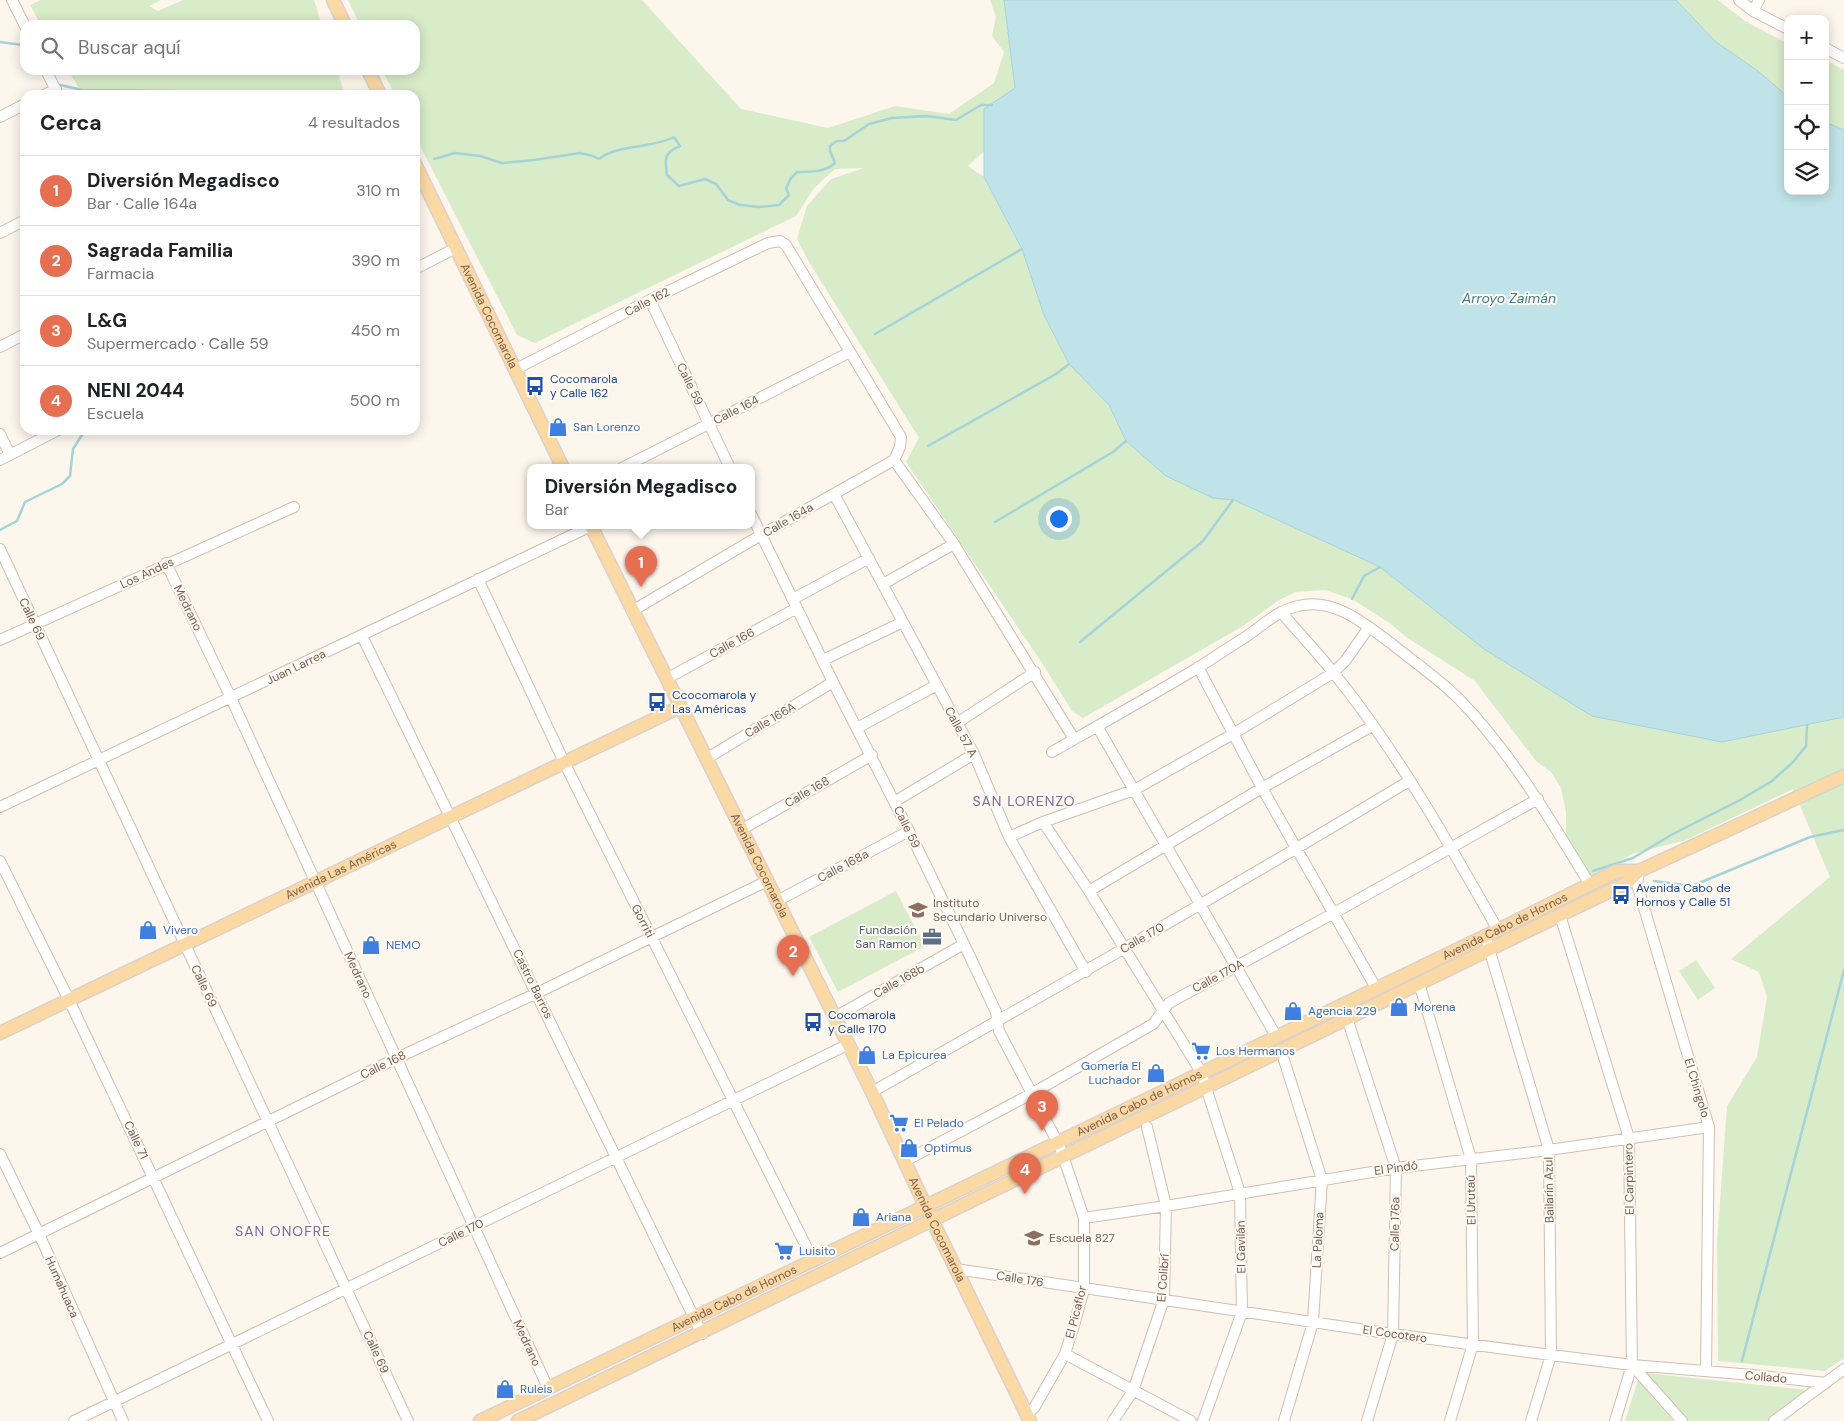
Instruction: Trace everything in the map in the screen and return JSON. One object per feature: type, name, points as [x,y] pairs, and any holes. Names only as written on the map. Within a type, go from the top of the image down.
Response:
[{"type":"main road","points":[[333,0],[343,20]]},
{"type":"main road","points":[[370,75],[378,90]]},
{"type":"main road","name":"Avenida Cocomarola","points":[[420,174],[561,464]]},
{"type":"main road","name":"Avenida Cocomarola","points":[[592,529],[849,1044],[932,1220],[1029,1418]]},
{"type":"main road","name":"Avenida Las Américas","points":[[0,1033],[680,707]]},
{"type":"main road","name":"Avenida Cabo de Hornos","points":[[518,1421],[702,1334],[932,1220],[1626,884],[1639,871],[1844,776]]},
{"type":"main road","name":"Avenida Cabo de Hornos","points":[[480,1421],[1498,930],[1590,883],[1617,871],[1639,871]]},
{"type":"street","points":[[12,0],[22,20]]},
{"type":"street","points":[[1739,0],[1753,11],[1784,27]]},
{"type":"street","points":[[1753,11],[1758,0]]},
{"type":"street","points":[[1829,50],[1844,58]]},
{"type":"street","points":[[48,75],[56,90]]},
{"type":"street","points":[[0,117],[20,107]]},
{"type":"street","points":[[0,232],[20,222]]},
{"type":"street","name":"Calle 162","points":[[516,369],[650,300],[768,243],[780,241],[786,245],[850,352]]},
{"type":"street","points":[[420,267],[456,248]]},
{"type":"street","name":"Calle 59","points":[[650,300],[728,464]]},
{"type":"street","points":[[0,347],[20,337]]},
{"type":"street","points":[[850,352],[901,437],[900,447],[894,460],[954,544],[1035,672],[1074,739]]},
{"type":"street","name":"Calle 164","points":[[630,464],[850,352]]},
{"type":"street","points":[[0,434],[10,455]]},
{"type":"street","points":[[0,460],[48,435]]},
{"type":"street","name":"Calle 164a","points":[[632,611],[894,460]]},
{"type":"street","name":"Calle 57 A","points":[[834,494],[974,754],[1009,837],[1086,972]]},
{"type":"street","name":"Los Andes","points":[[0,640],[166,563],[294,507]]},
{"type":"street","name":"Calle 59","points":[[755,522],[833,682],[872,755],[964,944],[996,1012],[999,1031],[1057,1142]]},
{"type":"street","name":"Juan Larrea","points":[[0,807],[585,529]]},
{"type":"street","points":[[883,584],[954,544]]},
{"type":"street","name":"Calle 69","points":[[0,550],[408,1421]]},
{"type":"street","name":"Calle 166","points":[[666,679],[868,558]]},
{"type":"street","name":"Medrano","points":[[166,563],[231,698],[548,1388]]},
{"type":"street","name":"Gorriti","points":[[478,579],[564,762],[813,1260]]},
{"type":"street","points":[[1052,752],[1198,667],[1281,612],[1310,603],[1322,604],[1345,612],[1369,627],[1433,676],[1458,698],[1511,760],[1538,799],[1590,883]]},
{"type":"street","points":[[1281,612],[1333,672],[1410,781],[1451,847],[1498,930]]},
{"type":"street","points":[[823,660],[903,622]]},
{"type":"street","points":[[1009,837],[1043,822],[1134,790],[1233,734],[1333,672],[1346,660],[1369,627]]},
{"type":"street","name":"Castro Barros","points":[[362,636],[702,1334]]},
{"type":"street","points":[[1198,667],[1262,788],[1376,988]]},
{"type":"street","points":[[957,723],[1035,672]]},
{"type":"street","name":"Calle 166A","points":[[706,759],[833,682]]},
{"type":"street","points":[[857,728],[937,685]]},
{"type":"street","points":[[1098,726],[1276,1036]]},
{"type":"street","points":[[1089,891],[1262,788],[1372,726]]},
{"type":"street","points":[[894,802],[974,754]]},
{"type":"street","name":"Calle 168","points":[[742,830],[872,755]]},
{"type":"street","name":"Calle 170","points":[[872,1092],[1086,972],[1410,781]]},
{"type":"street","name":"Calle 170A","points":[[905,1161],[1031,1094],[1153,1024],[1170,1003],[1538,799]]},
{"type":"street","name":"El Gavilán","points":[[1043,822],[1089,891],[1201,1072],[1240,1193],[1242,1312],[1203,1421]]},
{"type":"street","name":"Calle 168a","points":[[777,901],[909,831]]},
{"type":"street","name":"Calle 71","points":[[0,861],[69,1000],[268,1421]]},
{"type":"street","name":"El Chingolo","points":[[1639,871],[1637,884],[1709,1127],[1706,1371]]},
{"type":"street","name":"Calle 168","points":[[0,1253],[397,1058],[537,993],[767,881]]},
{"type":"street","name":"El Carpintero","points":[[1560,915],[1629,1138],[1632,1365],[1615,1421]]},
{"type":"street","name":"Bailarín Azul","points":[[1486,935],[1549,1150],[1551,1355],[1532,1421]]},
{"type":"street","name":"Calle 168b","points":[[835,1017],[964,944]]},
{"type":"street","name":"El Urutaú","points":[[1419,984],[1471,1159],[1473,1344],[1450,1421]]},
{"type":"street","name":"Calle 176a","points":[[1347,1002],[1351,1012],[1347,1018],[1396,1168],[1393,1334],[1367,1421]]},
{"type":"street","name":"Calle 170","points":[[74,1421],[849,1044]]},
{"type":"street","name":"La Paloma","points":[[1284,1060],[1322,1180],[1313,1322],[1284,1421]]},
{"type":"street","name":"El Colibrí","points":[[1113,1421],[1133,1391],[1164,1299],[1166,1206],[1148,1127]]},
{"type":"street","name":"El Pindó","points":[[1084,1218],[1396,1168],[1549,1150],[1709,1127]]},
{"type":"street","name":"El Picaflor","points":[[1029,1418],[1065,1354],[1076,1322],[1084,1289],[1084,1218],[1064,1157],[1057,1142]]},
{"type":"street","name":"Humahuaca","points":[[0,1154],[123,1421]]},
{"type":"street","name":"Calle 176","points":[[956,1269],[1084,1289]]},
{"type":"street","name":"El Cocotero","points":[[1084,1289],[1551,1355],[1632,1365],[1706,1371]]},
{"type":"street","points":[[1065,1354],[1191,1421]]},
{"type":"street","points":[[1632,1365],[1682,1421]]},
{"type":"street","points":[[1774,1421],[1844,1369]]},
{"type":"street","name":"Collado","points":[[1706,1371],[1826,1383]]},
{"type":"green space","points":[[41,0],[161,0],[149,6],[158,11],[183,0],[314,0],[320,20],[38,20],[30,5]]},
{"type":"green space","points":[[348,0],[642,0],[741,109],[828,128],[895,106],[949,114],[994,83],[1004,52],[992,36],[996,17],[990,0],[1015,0],[1027,28],[1006,131],[968,166],[984,177],[1022,249],[1044,315],[1069,364],[1109,405],[1126,441],[1166,476],[1213,498],[1233,500],[1380,567],[1484,649],[1844,715],[1844,1358],[1825,1371],[1718,1361],[1717,1243],[1727,1106],[1757,1057],[1767,997],[1759,972],[1731,959],[1830,877],[1793,789],[1686,840],[1632,854],[1592,877],[1566,838],[1566,812],[1561,788],[1551,772],[1536,761],[1475,681],[1406,637],[1391,624],[1352,599],[1325,590],[1296,592],[1279,600],[1243,626],[1083,718],[1072,711],[1044,666],[906,462],[919,438],[809,262],[797,239],[807,206],[831,179],[864,168],[835,169],[814,188],[796,216],[535,343],[517,335],[420,146],[420,90],[392,90],[385,75],[420,75],[420,20],[358,20]]},
{"type":"green space","points":[[1676,0],[1718,0],[1745,21],[1784,42],[1784,94],[1758,71],[1716,42]]},
{"type":"green space","points":[[1829,62],[1844,70],[1844,130],[1829,124]]},
{"type":"green space","points":[[71,75],[339,75],[343,90],[80,90]]},
{"type":"green space","points":[[896,891],[925,946],[838,992],[809,937]]},
{"type":"green space","points":[[1696,960],[1715,988],[1698,1000],[1679,971]]},
{"type":"green space","points":[[1645,1373],[1808,1390],[1767,1421],[1687,1421]]},
{"type":"green space","points":[[1638,1380],[1673,1421],[1625,1421]]},
{"type":"water","name":"Arroyo Zaimán","points":[[1004,0],[1676,0],[1716,42],[1758,71],[1784,94],[1784,195],[1829,195],[1829,124],[1844,130],[1844,717],[1722,742],[1592,716],[1484,649],[1380,567],[1234,500],[1213,498],[1166,476],[1126,441],[1109,405],[1069,364],[1044,315],[1022,249],[984,177],[984,109],[1015,88]]},
{"type":"waterway","points":[[0,42],[20,45]]},
{"type":"waterway","points":[[56,84],[82,90]]},
{"type":"waterway","points":[[434,159],[455,153],[480,156],[502,163],[580,153],[599,159],[616,151],[665,141],[674,137],[680,146],[671,151],[666,157],[667,175],[679,186],[705,179],[716,184],[728,200],[740,205],[759,207],[779,205],[789,195],[786,188],[791,178],[797,172],[818,171],[835,163],[830,146],[837,141],[844,141],[869,124],[892,118],[926,116],[956,120],[981,105],[992,105]]},
{"type":"waterway","points":[[875,334],[1022,249]]},
{"type":"waterway","points":[[928,446],[1056,374],[1069,364]]},
{"type":"waterway","points":[[0,530],[17,521],[25,502],[62,484],[70,476],[73,449],[82,435]]},
{"type":"waterway","points":[[995,522],[1113,452],[1126,441]]},
{"type":"waterway","points":[[1080,642],[1203,541],[1233,500]]},
{"type":"waterway","points":[[1352,599],[1364,576],[1380,567]]},
{"type":"waterway","points":[[1593,871],[1633,858],[1671,835],[1740,800],[1772,781],[1793,762],[1806,746],[1807,725]]},
{"type":"waterway","points":[[1654,881],[1692,886],[1810,837],[1844,830]]},
{"type":"waterway","points":[[1742,1361],[1844,970]]},
{"type":"place","name":"Cocomarola y Calle 162","points":[[535,386]]},
{"type":"place","name":"San Lorenzo","points":[[558,427]]},
{"type":"place","name":"Diversión Megadisco","points":[[641,587]]},
{"type":"place","name":"Ccocomarola y Las Américas","points":[[657,702]]},
{"type":"place","name":"Avenida Cabo de Hornos y Calle 51","points":[[1621,895]]},
{"type":"place","name":"Instituto Secundario Universo","points":[[918,910]]},
{"type":"place","name":"Vivero","points":[[148,930]]},
{"type":"place","name":"Fundación San Ramon","points":[[932,937]]},
{"type":"place","name":"NEMO","points":[[371,945]]},
{"type":"place","name":"Sagrada Familia","points":[[793,976]]},
{"type":"place","name":"Morena","points":[[1399,1007]]},
{"type":"place","name":"Agencia 229","points":[[1293,1011]]},
{"type":"place","name":"Cocomarola y Calle 170","points":[[813,1022]]},
{"type":"place","name":"Los Hermanos","points":[[1201,1051]]},
{"type":"place","name":"La Epicurea","points":[[867,1055]]},
{"type":"place","name":"Gomería El Luchador","points":[[1156,1073]]},
{"type":"place","name":"El Pelado","points":[[899,1123]]},
{"type":"place","name":"L&G","points":[[1042,1131]]},
{"type":"place","name":"Optimus","points":[[909,1148]]},
{"type":"place","name":"NENI 2044","points":[[1025,1194]]},
{"type":"place","name":"Ariana","points":[[861,1217]]},
{"type":"place","name":"Escuela 827","points":[[1034,1238]]},
{"type":"place","name":"Luisito","points":[[784,1251]]},
{"type":"place","name":"Ruleis","points":[[505,1389]]},
{"type":"district","name":"SAN LORENZO","points":[[1024,801]]},
{"type":"district","name":"SAN ONOFRE","points":[[283,1231]]}]
